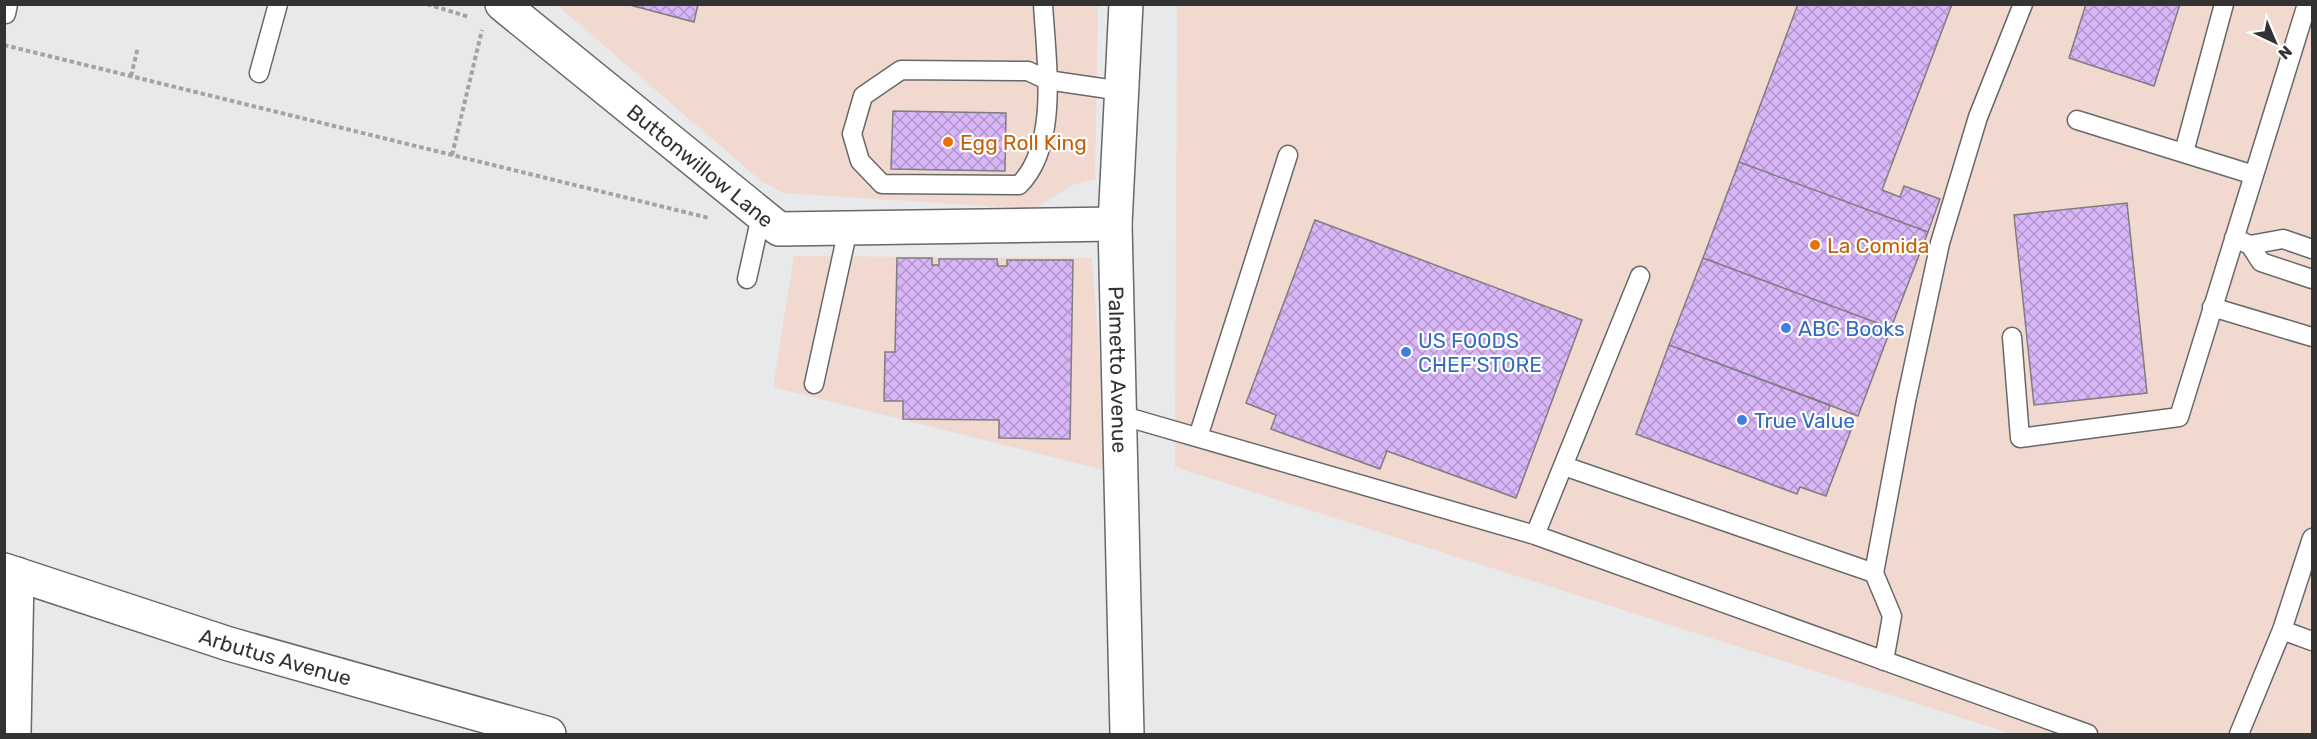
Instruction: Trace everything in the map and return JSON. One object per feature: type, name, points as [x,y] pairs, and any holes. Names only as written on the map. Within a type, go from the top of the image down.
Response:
[{"type":"street","name":"Palmetto Avenue","points":[[1126,4],[1115,224],[1127,735]]},
{"type":"street","name":"Buttonwillow Lane","points":[[492,15],[779,229],[1115,224]]},
{"type":"street","points":[[11,572],[14,735]]},
{"type":"street","name":"Arbutus Avenue","points":[[11,572],[229,644],[549,735]]},
{"type":"lane","points":[[259,73],[278,4]]},
{"type":"lane","points":[[1043,4],[1047,81],[1039,156],[1031,173],[1019,185],[882,184],[860,161],[852,134],[863,96],[902,70],[1028,71],[1047,81],[1122,91]]},
{"type":"lane","points":[[1884,661],[1892,616],[1874,573],[1906,401],[1940,243],[1978,117],[2023,4]]},
{"type":"lane","points":[[2184,152],[2224,4]]},
{"type":"lane","points":[[2012,337],[2020,438],[2179,417],[2212,307],[2242,241],[2254,175],[2306,32],[2307,4]]},
{"type":"lane","points":[[2077,120],[2254,175]]},
{"type":"lane","points":[[1198,437],[1288,155]]},
{"type":"lane","points":[[747,279],[761,216]]},
{"type":"lane","points":[[814,384],[848,229]]},
{"type":"lane","points":[[2242,241],[2283,238],[2313,249]]},
{"type":"lane","points":[[2242,241],[2261,262],[2313,279]]},
{"type":"lane","points":[[1535,535],[1640,276]]},
{"type":"lane","points":[[2212,307],[2313,337]]},
{"type":"lane","points":[[1120,415],[1535,535],[2088,735]]},
{"type":"lane","points":[[1564,466],[1874,573]]},
{"type":"lane","points":[[2239,735],[2282,630],[2313,538]]},
{"type":"lane","points":[[2282,630],[2313,641]]},
{"type":"path","points":[[427,4],[467,15]]},
{"type":"path","points":[[452,155],[492,15]]},
{"type":"path","points":[[4,45],[713,219]]},
{"type":"path","points":[[131,76],[138,47]]},
{"type":"shaded area","points":[[557,5],[1098,5],[1095,179],[1072,185],[1035,209],[783,193],[761,181]]},
{"type":"shaded area","points":[[1177,5],[2312,5],[2312,734],[2012,734],[1175,467]]},
{"type":"shaded area","points":[[794,256],[1092,258],[1108,471],[773,387]]},
{"type":"building","points":[[626,4],[698,4],[694,22]]},
{"type":"building","points":[[1798,4],[1952,4],[1882,190],[1900,197],[1904,186],[1940,199],[1928,232],[1739,162]]},
{"type":"building","points":[[2086,4],[2180,4],[2154,86],[2069,58]]},
{"type":"building","points":[[893,111],[1006,113],[1005,171],[891,169]]},
{"type":"building","name":"La Comida","points":[[1739,162],[1928,232],[1891,328],[1703,258]]},
{"type":"building","points":[[2127,203],[2147,393],[2034,405],[2014,215]]},
{"type":"building","points":[[1315,220],[1582,320],[1516,498],[1387,451],[1380,469],[1271,429],[1276,415],[1246,403]]},
{"type":"building","points":[[897,258],[932,258],[932,265],[939,265],[939,259],[997,259],[998,266],[1007,266],[1007,260],[1073,260],[1070,439],[999,438],[999,420],[903,419],[903,401],[884,401],[885,352],[895,352]]},
{"type":"building","points":[[1703,258],[1891,328],[1858,416],[1669,345]]},
{"type":"building","points":[[1669,345],[1830,405],[1825,420],[1851,430],[1826,496],[1800,487],[1797,494],[1636,434]]},
{"type":"place","name":"Egg Roll King","points":[[948,142]]},
{"type":"place","name":"La Comida","points":[[1815,245]]},
{"type":"place","name":"ABC Books","points":[[1786,328]]},
{"type":"place","name":"US FOODS CHEF'STORE","points":[[1406,352]]},
{"type":"place","name":"True Value","points":[[1742,420]]}]
